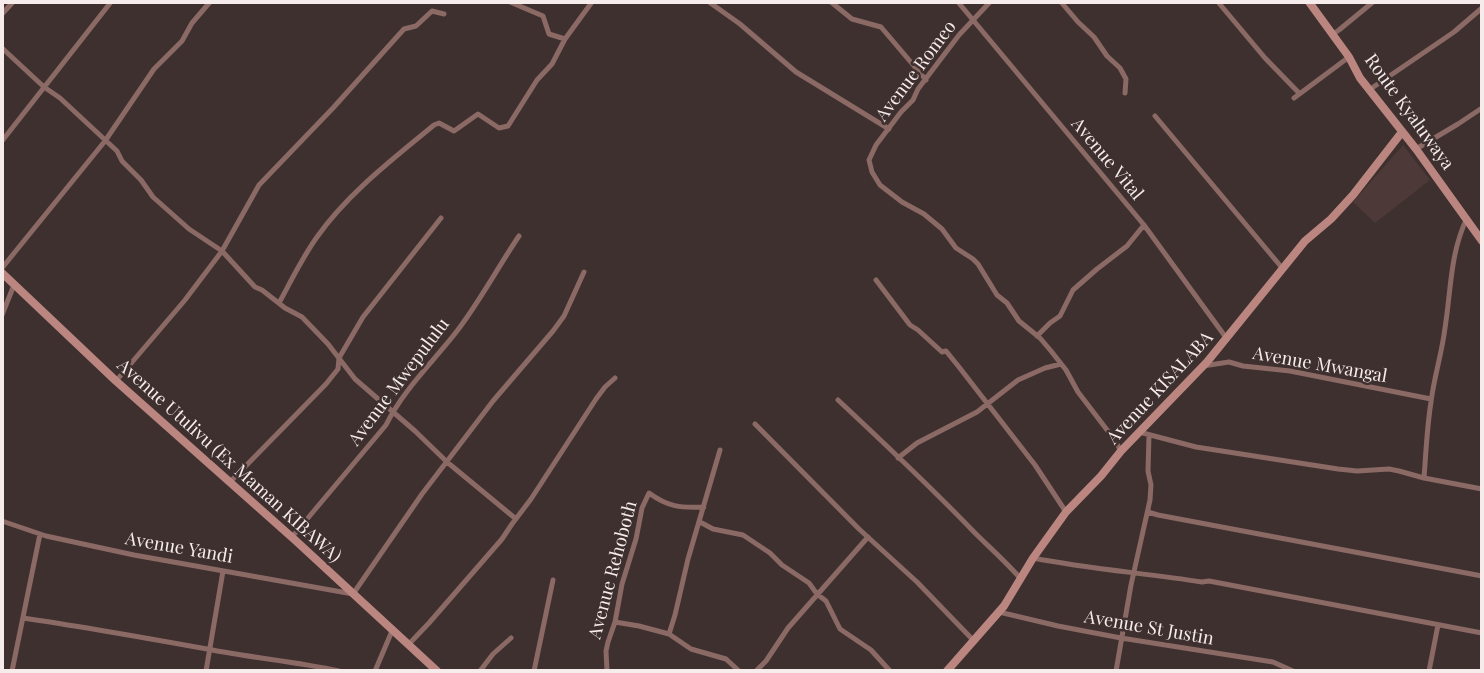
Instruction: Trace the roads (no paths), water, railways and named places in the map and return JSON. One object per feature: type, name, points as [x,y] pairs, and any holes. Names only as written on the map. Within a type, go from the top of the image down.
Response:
[{"type":"street","points":[[2,14],[13,2]]},
{"type":"street","points":[[2,141],[111,2]]},
{"type":"street","points":[[2,271],[105,141],[154,69],[182,41],[209,2]]},
{"type":"street","points":[[510,2],[543,16],[549,34],[565,39]]},
{"type":"street","points":[[279,303],[317,237],[337,212],[367,182],[434,125],[439,123],[454,131],[478,114],[499,128],[508,126],[592,2]]},
{"type":"street","points":[[709,2],[740,24],[796,72],[889,129]]},
{"type":"street","points":[[831,2],[852,19],[881,27],[926,80]]},
{"type":"street","name":"Avenue Vital","points":[[958,2],[1144,225],[1227,339]]},
{"type":"street","name":"Avenue Romeo","points":[[989,2],[959,35],[913,100],[876,145],[869,160],[880,185],[943,229],[956,248],[973,259],[987,276],[997,295],[1007,303],[1019,321],[1037,336]]},
{"type":"street","points":[[1061,2],[1120,68],[1126,79],[1125,93]]},
{"type":"street","points":[[1218,2],[1296,96],[1349,57]]},
{"type":"street","name":"Route Kyaluwaya","points":[[1309,2],[1349,57],[1360,78],[1416,149],[1482,241]]},
{"type":"street","points":[[1333,34],[1373,2]]},
{"type":"street","points":[[1369,90],[1454,32],[1482,8]]},
{"type":"street","points":[[116,381],[185,300],[222,251],[258,186],[404,29],[416,26],[432,11],[444,14]]},
{"type":"street","points":[[2,48],[117,151],[122,161],[155,199],[189,229],[222,251],[255,287],[302,317],[355,379],[447,463],[516,519]]},
{"type":"street","points":[[1416,149],[1482,108]]},
{"type":"street","points":[[1154,116],[1283,269]]},
{"type":"street","name":"Avenue KISALABA","points":[[950,671],[998,612],[1066,512],[1227,339],[1305,241],[1331,219],[1353,195],[1402,132]]},
{"type":"street","points":[[230,482],[338,369],[339,358],[363,317],[441,218]]},
{"type":"street","points":[[1424,478],[1431,399],[1446,325],[1452,264],[1466,218]]},
{"type":"street","points":[[1121,451],[1061,364],[1037,336],[1060,316],[1073,290],[1128,246],[1144,225]]},
{"type":"street","name":"Avenue Mwepululu","points":[[292,537],[386,425],[393,412],[458,329],[519,236]]},
{"type":"street","name":"Avenue Utulivu (Ex Maman KIBAWA)","points":[[2,271],[116,381],[292,537],[437,671]]},
{"type":"street","points":[[353,594],[422,494],[493,401],[554,331],[564,316],[584,272]]},
{"type":"street","points":[[876,280],[910,325],[942,352],[946,351],[1035,465],[1066,512]]},
{"type":"street","points":[[2,315],[14,285]]},
{"type":"street","name":"Avenue Mwangal","points":[[1203,366],[1229,362],[1243,366],[1290,370],[1431,399]]},
{"type":"street","points":[[898,458],[917,443],[970,417],[1018,380],[1061,364]]},
{"type":"street","points":[[409,644],[502,539],[596,399],[615,378]]},
{"type":"street","points":[[838,400],[918,474],[1020,578]]},
{"type":"street","points":[[755,424],[974,641]]},
{"type":"street","points":[[1139,432],[1196,447],[1357,471],[1389,469],[1482,489]]},
{"type":"street","points":[[1116,671],[1133,572],[1148,512],[1151,485],[1148,471],[1149,435]]},
{"type":"street","points":[[669,634],[720,450]]},
{"type":"street","name":"Avenue Rehoboth","points":[[607,671],[606,651],[641,512],[649,493],[662,502],[683,508],[704,508]]},
{"type":"street","points":[[1148,512],[1482,576]]},
{"type":"street","name":"Avenue Yandi","points":[[2,521],[40,534],[134,555],[353,594]]},
{"type":"street","points":[[700,522],[713,529],[743,536],[809,583],[826,601],[840,629],[871,650],[890,671]]},
{"type":"street","points":[[12,671],[40,534]]},
{"type":"street","points":[[756,671],[788,628],[868,537]]},
{"type":"street","points":[[1033,558],[1074,566],[1209,581],[1482,633]]},
{"type":"street","points":[[206,671],[223,570]]},
{"type":"street","points":[[534,671],[553,580]]},
{"type":"street","name":"Avenue St Justin","points":[[998,612],[1121,638],[1273,662],[1293,671]]},
{"type":"street","points":[[23,618],[339,671]]},
{"type":"street","points":[[615,622],[669,634],[691,649],[726,659],[739,671]]},
{"type":"street","points":[[1429,671],[1438,625]]},
{"type":"street","points":[[375,671],[392,631]]},
{"type":"street","points":[[480,671],[493,654],[511,638]]}]
